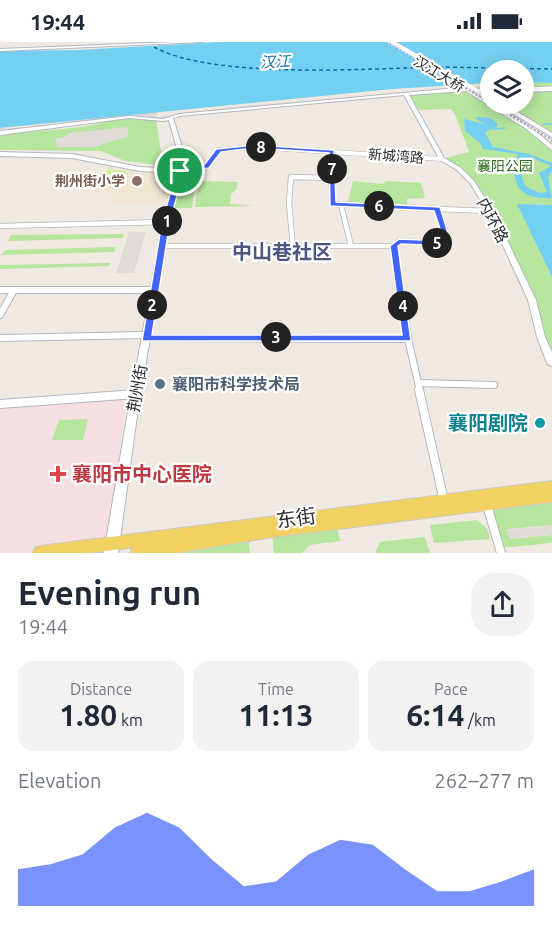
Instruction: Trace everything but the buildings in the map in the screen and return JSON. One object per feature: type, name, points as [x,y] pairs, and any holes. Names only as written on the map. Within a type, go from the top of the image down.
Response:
[{"type":"main road","name":"东街","points":[[137,553],[552,486]]},
{"type":"main road","name":"东街","points":[[40,553],[112,549],[444,504],[486,504],[552,496]]},
{"type":"street","points":[[0,50],[191,42]]},
{"type":"street","points":[[86,45],[201,42]]},
{"type":"street","name":"汉江大桥","points":[[385,42],[527,127],[552,148]]},
{"type":"street","name":"汉江大桥","points":[[392,42],[480,92]]},
{"type":"street","points":[[0,133],[129,117],[147,120],[456,89],[480,90]]},
{"type":"street","points":[[534,90],[552,89]]},
{"type":"street","name":"内环路","points":[[406,94],[442,159],[459,169],[472,182],[490,211],[532,300],[541,337],[552,363]]},
{"type":"street","points":[[516,114],[552,135]]},
{"type":"street","name":"荆州街","points":[[112,549],[166,222],[183,160],[171,118]]},
{"type":"street","name":"新城湾路","points":[[179,174],[211,164],[215,152],[219,150],[254,147],[442,159]]},
{"type":"street","points":[[332,152],[330,203],[490,211]]},
{"type":"street","points":[[0,154],[72,156],[140,169],[169,170],[179,174]]},
{"type":"street","points":[[294,247],[289,202],[291,177],[331,178]]},
{"type":"street","points":[[341,205],[351,246]]},
{"type":"street","points":[[162,246],[394,246],[399,242],[449,244],[438,209]]},
{"type":"street","points":[[0,226],[166,222]]},
{"type":"street","points":[[394,246],[408,339],[444,504]]},
{"type":"street","points":[[0,290],[154,290]]},
{"type":"street","points":[[0,315],[14,290]]},
{"type":"street","points":[[0,338],[408,339]]},
{"type":"street","points":[[417,383],[494,385]]},
{"type":"street","points":[[0,404],[136,394]]},
{"type":"street","points":[[486,504],[501,553]]},
{"type":"shaded area","points":[[426,91],[179,115],[163,120],[134,117],[0,133],[0,128],[17,128],[157,111],[157,117],[233,107]]},
{"type":"shaded area","points":[[129,127],[127,137],[94,147],[57,147],[56,138],[65,137],[69,133]]},
{"type":"shaded area","name":"荆州街小学","points":[[110,162],[176,172],[178,177],[171,203],[110,203],[112,196],[110,192],[92,191]]},
{"type":"shaded area","points":[[129,232],[146,232],[134,273],[116,273]]},
{"type":"shaded area","name":"襄阳市中心医院","points":[[127,394],[108,545],[40,553],[0,553],[0,404]]},
{"type":"shaded area","points":[[552,525],[552,535],[510,539],[506,530]]},
{"type":"green space","points":[[534,82],[552,83],[552,132],[519,114],[534,114]]},
{"type":"green space","name":"襄阳公园","points":[[449,90],[470,93],[480,99],[480,114],[505,114],[544,141],[552,141],[552,205],[518,204],[552,277],[552,363],[532,300],[490,211],[472,182],[459,169],[442,159],[469,152],[455,114],[451,109],[416,110],[406,94]]},
{"type":"green space","points":[[129,117],[156,120],[162,157],[166,166],[125,161],[101,151],[0,150],[0,135],[82,127]]},
{"type":"green space","points":[[110,166],[112,167],[110,171],[124,170],[128,174],[115,186],[98,184]]},
{"type":"green space","points":[[178,179],[196,179],[192,208],[170,208]]},
{"type":"green space","points":[[200,181],[238,182],[236,190],[231,194],[230,204],[254,206],[195,207]]},
{"type":"green space","points":[[353,181],[383,184],[386,181],[421,183],[425,198],[407,199],[407,205],[348,202]]},
{"type":"green space","points":[[124,234],[123,238],[8,241],[11,235]]},
{"type":"green space","points":[[115,247],[114,252],[1,255],[5,250]]},
{"type":"green space","points":[[110,263],[109,266],[0,269],[0,265]]},
{"type":"green space","points":[[88,419],[83,440],[52,440],[59,420]]},
{"type":"green space","points":[[552,496],[552,525],[507,529],[510,539],[552,535],[552,543],[500,548],[486,504]]},
{"type":"green space","points":[[477,520],[487,529],[490,539],[434,543],[430,525]]},
{"type":"green space","points":[[336,523],[340,541],[310,545],[302,553],[274,553],[272,531]]},
{"type":"green space","points":[[248,535],[250,553],[141,553]]},
{"type":"green space","points":[[425,537],[430,553],[375,553],[380,542]]},
{"type":"water","name":"汉江","points":[[220,42],[552,42],[552,83],[534,82],[534,60],[480,60],[480,84],[392,89],[0,128],[0,51],[78,50]]},
{"type":"water","points":[[475,118],[490,118],[497,123],[497,127],[485,132],[493,147],[529,154],[552,163],[552,171],[548,177],[552,198],[532,196],[519,188],[515,174],[518,154],[483,149],[480,143],[465,131],[464,119],[484,124]],"holes":[[[531,157],[551,166],[539,173],[547,192],[540,193],[525,186],[520,171],[522,159]]]},
{"type":"water","points":[[517,204],[552,205],[552,277]]},
{"type":"waterway","points":[[543,124],[552,124]]},
{"type":"waterway","points":[[493,129],[505,128]]},
{"type":"ferry route","points":[[154,47],[180,57],[212,64],[250,68],[330,70],[434,67]]},
{"type":"ferry route","points":[[439,67],[552,69]]},
{"type":"railway","points":[[388,42],[480,97]]},
{"type":"railway","points":[[508,114],[552,140]]},
{"type":"place","name":"荆州街小学","points":[[137,181]]},
{"type":"place","name":"襄阳市科学技术局","points":[[160,384]]},
{"type":"place","name":"襄阳剧院","points":[[540,423]]},
{"type":"place","name":"襄阳市中心医院","points":[[58,474]]},
{"type":"district","name":"中山巷社区","points":[[282,252]]},
{"type":"route","points":[[254,147],[332,152],[330,203],[438,209],[449,244],[399,242],[394,246],[408,339],[146,338],[166,222],[178,177],[176,172],[169,170],[180,171],[207,167],[211,164],[215,152],[219,150],[254,147]]}]
